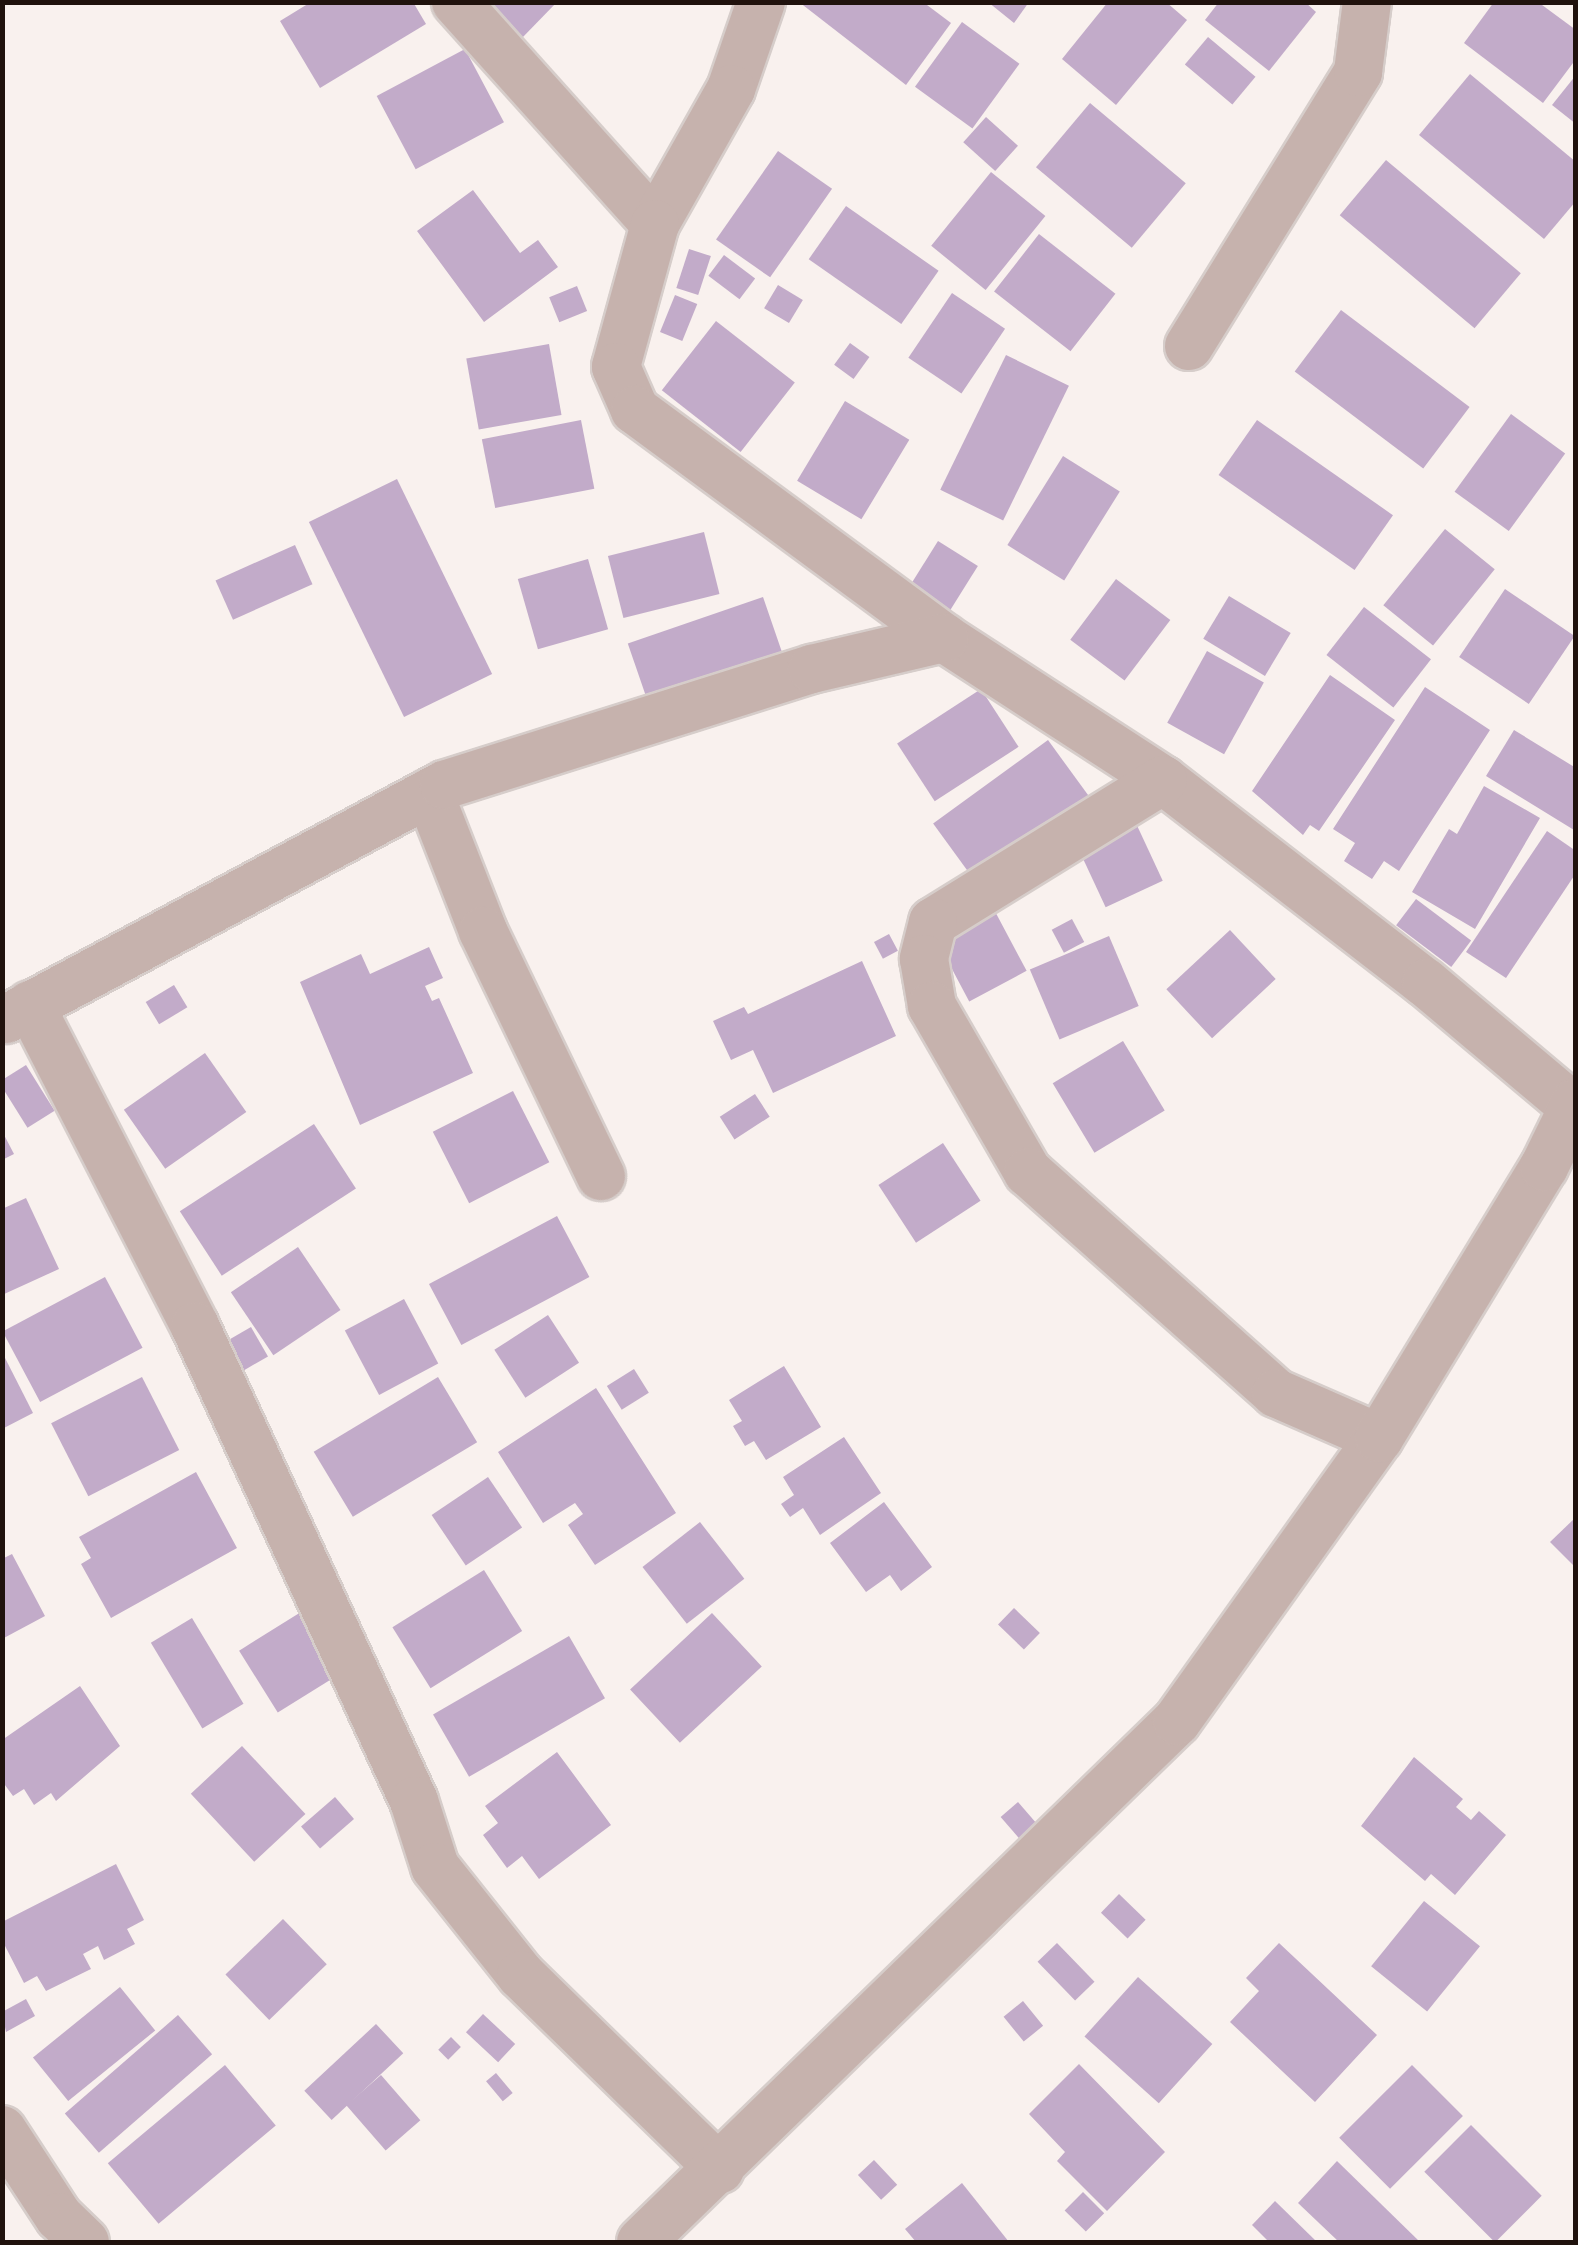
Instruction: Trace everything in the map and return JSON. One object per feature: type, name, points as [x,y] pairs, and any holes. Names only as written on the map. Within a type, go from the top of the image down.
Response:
[{"type":"street","points":[[456,2],[655,224]]},
{"type":"street","points":[[640,2242],[720,2169],[1176,1721],[1379,1438],[1544,1168],[1574,1104],[1426,983],[1163,780],[944,638],[635,410],[616,367],[655,224],[731,89],[761,2]]},
{"type":"street","points":[[1188,346],[1358,72],[1367,2]]},
{"type":"street","points":[[720,2169],[522,1975],[435,1867],[414,1801],[195,1326],[16,1012],[429,793],[570,741],[812,669],[944,638]]},
{"type":"street","points":[[1163,780],[933,922],[924,959],[932,1006],[1028,1172],[1276,1393],[1379,1438]]},
{"type":"street","points":[[429,793],[483,931],[600,1176]]},
{"type":"street","points":[[2,2130],[59,2217],[86,2242]]},
{"type":"building","points":[[311,2],[413,2],[426,24],[320,88],[280,21]]},
{"type":"building","points":[[486,2],[557,2],[522,38]]},
{"type":"building","points":[[799,2],[923,2],[951,23],[906,85]]},
{"type":"building","points":[[988,2],[1029,2],[1014,23]]},
{"type":"building","points":[[1108,2],[1166,2],[1187,20],[1116,105],[1062,59]]},
{"type":"building","points":[[1219,2],[1305,2],[1316,12],[1269,71],[1205,20]]},
{"type":"building","points":[[1494,2],[1538,2],[1576,30],[1576,59],[1543,103],[1464,43]]},
{"type":"building","points":[[962,22],[1019,64],[972,128],[915,87]]},
{"type":"building","points":[[1208,37],[1255,77],[1232,104],[1185,65]]},
{"type":"building","points":[[465,49],[504,122],[416,169],[377,96]]},
{"type":"building","points":[[1470,74],[1576,162],[1576,201],[1544,239],[1419,135]]},
{"type":"building","points":[[1576,75],[1576,124],[1552,105]]},
{"type":"building","points":[[1090,103],[1186,183],[1132,248],[1036,167]]},
{"type":"building","points":[[986,117],[1018,146],[995,171],[963,142]]},
{"type":"building","points":[[778,151],[832,189],[770,277],[716,239]]},
{"type":"building","points":[[1386,160],[1521,273],[1475,328],[1340,215]]},
{"type":"building","points":[[991,172],[1045,216],[986,290],[931,246]]},
{"type":"building","points":[[473,190],[520,253],[538,240],[558,267],[484,322],[417,231]]},
{"type":"building","points":[[846,206],[939,271],[901,324],[809,259]]},
{"type":"building","points":[[1039,234],[1115,294],[1070,351],[994,292]]},
{"type":"building","points":[[689,249],[711,256],[698,295],[676,288]]},
{"type":"building","points":[[724,255],[755,278],[739,299],[708,276]]},
{"type":"building","points":[[778,285],[803,300],[789,323],[764,308]]},
{"type":"building","points":[[577,286],[587,311],[559,322],[549,297]]},
{"type":"building","points":[[952,293],[1005,329],[961,393],[908,358]]},
{"type":"building","points":[[675,295],[697,304],[682,341],[660,332]]},
{"type":"building","points":[[1341,310],[1470,407],[1423,468],[1295,371]]},
{"type":"building","points":[[716,321],[795,383],[741,452],[662,390]]},
{"type":"building","points":[[850,343],[869,357],[854,379],[834,365]]},
{"type":"building","points":[[549,344],[562,415],[479,429],[466,359]]},
{"type":"building","points":[[1006,355],[1069,386],[1003,521],[940,490]]},
{"type":"building","points":[[845,401],[909,440],[861,519],[797,481]]},
{"type":"building","points":[[1511,414],[1565,453],[1509,531],[1455,492]]},
{"type":"building","points":[[581,420],[594,489],[495,508],[482,439]]},
{"type":"building","points":[[1257,420],[1393,515],[1355,570],[1219,475]]},
{"type":"building","points":[[1063,456],[1120,492],[1064,581],[1007,545]]},
{"type":"building","points":[[397,479],[492,674],[404,717],[309,522]]},
{"type":"building","points":[[1445,529],[1495,569],[1433,645],[1383,605]]},
{"type":"building","points":[[704,532],[719,594],[623,618],[608,556]]},
{"type":"building","points":[[938,541],[978,566],[950,610],[910,585]]},
{"type":"building","points":[[295,545],[312,584],[233,620],[216,580]]},
{"type":"building","points":[[588,559],[608,629],[538,649],[518,579]]},
{"type":"building","points":[[1116,579],[1170,620],[1125,681],[1070,640]]},
{"type":"building","points":[[1505,589],[1575,636],[1529,704],[1459,657]]},
{"type":"building","points":[[1229,596],[1291,633],[1265,676],[1203,639]]},
{"type":"building","points":[[763,597],[783,654],[647,700],[628,644]]},
{"type":"building","points":[[1364,607],[1431,659],[1393,707],[1326,655]]},
{"type":"building","points":[[1207,651],[1264,683],[1224,754],[1167,723]]},
{"type":"building","points":[[1330,675],[1395,720],[1319,831],[1310,825],[1303,835],[1252,791]]},
{"type":"building","points":[[1425,687],[1490,730],[1399,871],[1384,861],[1372,879],[1344,861],[1355,843],[1333,829]]},
{"type":"building","points":[[981,689],[1019,747],[935,801],[897,743]]},
{"type":"building","points":[[1514,730],[1576,768],[1574,830],[1486,776]]},
{"type":"building","points":[[1048,740],[1091,800],[977,883],[933,823]]},
{"type":"building","points":[[1484,786],[1540,818],[1475,929],[1412,892],[1449,829],[1457,834]]},
{"type":"building","points":[[1134,819],[1163,881],[1106,907],[1077,846]]},
{"type":"building","points":[[1547,831],[1576,851],[1576,873],[1506,978],[1466,952]]},
{"type":"building","points":[[1416,899],[1471,941],[1451,967],[1396,925]]},
{"type":"building","points":[[990,902],[1027,971],[969,1001],[933,933]]},
{"type":"building","points":[[1072,919],[1084,942],[1064,953],[1052,930]]},
{"type":"building","points":[[1230,930],[1276,979],[1212,1038],[1166,989]]},
{"type":"building","points":[[889,934],[898,951],[883,959],[874,942]]},
{"type":"building","points":[[1109,936],[1139,1006],[1060,1040],[1030,970]]},
{"type":"building","points":[[429,947],[443,978],[425,986],[432,1001],[439,998],[473,1073],[360,1125],[300,982],[361,954],[370,974]]},
{"type":"building","points":[[862,961],[896,1036],[773,1093],[753,1050],[731,1060],[713,1021],[744,1007],[748,1014]]},
{"type":"building","points":[[174,985],[187,1007],[159,1024],[146,1002]]},
{"type":"building","points":[[1123,1041],[1165,1110],[1094,1153],[1053,1083]]},
{"type":"building","points":[[205,1053],[246,1112],[165,1169],[124,1110]]},
{"type":"building","points":[[26,1065],[55,1111],[27,1128],[2,1087],[2,1080]]},
{"type":"building","points":[[513,1091],[549,1162],[469,1203],[433,1132]]},
{"type":"building","points":[[755,1094],[770,1117],[734,1140],[720,1117]]},
{"type":"building","points":[[314,1124],[356,1189],[222,1276],[180,1211]]},
{"type":"building","points":[[2,1131],[14,1154],[2,1160]]},
{"type":"building","points":[[943,1143],[981,1201],[916,1243],[878,1185]]},
{"type":"building","points":[[26,1198],[59,1269],[2,1295],[2,1209]]},
{"type":"building","points":[[557,1216],[589,1277],[461,1345],[429,1284]]},
{"type":"building","points":[[298,1247],[340,1310],[273,1355],[231,1292]]},
{"type":"building","points":[[105,1277],[143,1348],[40,1402],[3,1331]]},
{"type":"building","points":[[404,1299],[438,1363],[379,1395],[345,1330]]},
{"type":"building","points":[[548,1315],[579,1363],[525,1398],[494,1350]]},
{"type":"building","points":[[251,1327],[268,1356],[239,1373],[222,1344]]},
{"type":"building","points":[[2,1352],[33,1413],[2,1429]]},
{"type":"building","points":[[784,1366],[821,1427],[766,1460],[754,1441],[745,1446],[733,1426],[742,1421],[729,1400]]},
{"type":"building","points":[[634,1369],[649,1393],[622,1410],[607,1386]]},
{"type":"building","points":[[142,1377],[179,1450],[88,1496],[51,1423]]},
{"type":"building","points":[[438,1377],[477,1442],[353,1517],[314,1452]]},
{"type":"building","points":[[596,1388],[676,1513],[595,1565],[568,1525],[583,1514],[575,1503],[543,1523],[498,1452]]},
{"type":"building","points":[[844,1437],[881,1493],[820,1535],[803,1508],[790,1517],[781,1504],[794,1495],[783,1477]]},
{"type":"building","points":[[196,1472],[237,1548],[111,1618],[81,1564],[91,1558],[79,1537]]},
{"type":"building","points":[[488,1477],[522,1528],[466,1566],[432,1515]]},
{"type":"building","points":[[884,1502],[932,1567],[901,1591],[890,1575],[866,1592],[830,1543]]},
{"type":"building","points":[[1576,1517],[1576,1568],[1550,1542]]},
{"type":"building","points":[[700,1522],[744,1579],[687,1624],[642,1567]]},
{"type":"building","points":[[12,1554],[45,1616],[2,1639],[2,1559]]},
{"type":"building","points":[[484,1570],[522,1631],[431,1688],[392,1627]]},
{"type":"building","points":[[1014,1608],[1040,1633],[1024,1650],[998,1625]]},
{"type":"building","points":[[301,1612],[340,1674],[278,1713],[239,1651]]},
{"type":"building","points":[[712,1613],[762,1666],[680,1743],[630,1689]]},
{"type":"building","points":[[192,1618],[244,1704],[202,1728],[151,1643]]},
{"type":"building","points":[[569,1636],[605,1698],[469,1777],[433,1714]]},
{"type":"building","points":[[80,1686],[120,1746],[56,1801],[51,1793],[34,1805],[24,1789],[13,1796],[2,1781],[2,1740]]},
{"type":"building","points":[[242,1746],[305,1814],[254,1862],[191,1794]]},
{"type":"building","points":[[557,1752],[611,1825],[539,1879],[522,1856],[507,1868],[483,1835],[498,1823],[485,1806]]},
{"type":"building","points":[[1414,1757],[1463,1799],[1456,1807],[1471,1820],[1479,1811],[1506,1835],[1455,1895],[1431,1874],[1425,1881],[1361,1826]]},
{"type":"building","points":[[335,1797],[354,1819],[320,1848],[301,1827]]},
{"type":"building","points":[[1018,1802],[1040,1827],[1022,1842],[1001,1817]]},
{"type":"building","points":[[116,1864],[144,1920],[127,1929],[135,1944],[104,1960],[98,1946],[83,1954],[91,1969],[46,1991],[37,1976],[24,1983],[2,1940],[2,1922]]},
{"type":"building","points":[[1119,1894],[1146,1920],[1128,1938],[1101,1913]]},
{"type":"building","points":[[1424,1901],[1480,1946],[1427,2012],[1371,1966]]},
{"type":"building","points":[[283,1919],[327,1964],[269,2020],[225,1975]]},
{"type":"building","points":[[1057,1943],[1095,1982],[1075,2001],[1038,1962]]},
{"type":"building","points":[[1279,1943],[1377,2035],[1315,2102],[1230,2022],[1259,1991],[1246,1978]]},
{"type":"building","points":[[1138,1977],[1212,2044],[1159,2103],[1084,2036]]},
{"type":"building","points":[[120,1987],[155,2031],[68,2101],[33,2057]]},
{"type":"building","points":[[26,1999],[35,2016],[6,2032],[2,2012]]},
{"type":"building","points":[[1023,2001],[1043,2026],[1024,2042],[1004,2017]]},
{"type":"building","points":[[483,2014],[515,2044],[498,2062],[466,2032]]},
{"type":"building","points":[[178,2015],[212,2054],[99,2153],[65,2113]]},
{"type":"building","points":[[376,2024],[403,2053],[332,2120],[304,2091]]},
{"type":"building","points":[[451,2037],[461,2047],[448,2060],[438,2050]]},
{"type":"building","points":[[1079,2064],[1165,2152],[1107,2211],[1057,2161],[1065,2152],[1029,2114]]},
{"type":"building","points":[[225,2065],[276,2126],[159,2224],[108,2163]]},
{"type":"building","points":[[1412,2065],[1463,2116],[1390,2189],[1339,2138]]},
{"type":"building","points":[[496,2073],[513,2093],[503,2101],[486,2081]]},
{"type":"building","points":[[381,2075],[420,2120],[386,2150],[346,2105]]},
{"type":"building","points":[[1471,2125],[1542,2196],[1495,2242],[1424,2172]]},
{"type":"building","points":[[874,2160],[897,2185],[881,2200],[858,2175]]},
{"type":"building","points":[[1337,2161],[1420,2242],[1339,2242],[1298,2203]]},
{"type":"building","points":[[962,2183],[1009,2242],[916,2242],[905,2229]]},
{"type":"building","points":[[1083,2192],[1104,2213],[1086,2232],[1065,2210]]},
{"type":"building","points":[[1275,2201],[1317,2242],[1269,2242],[1252,2225]]}]
